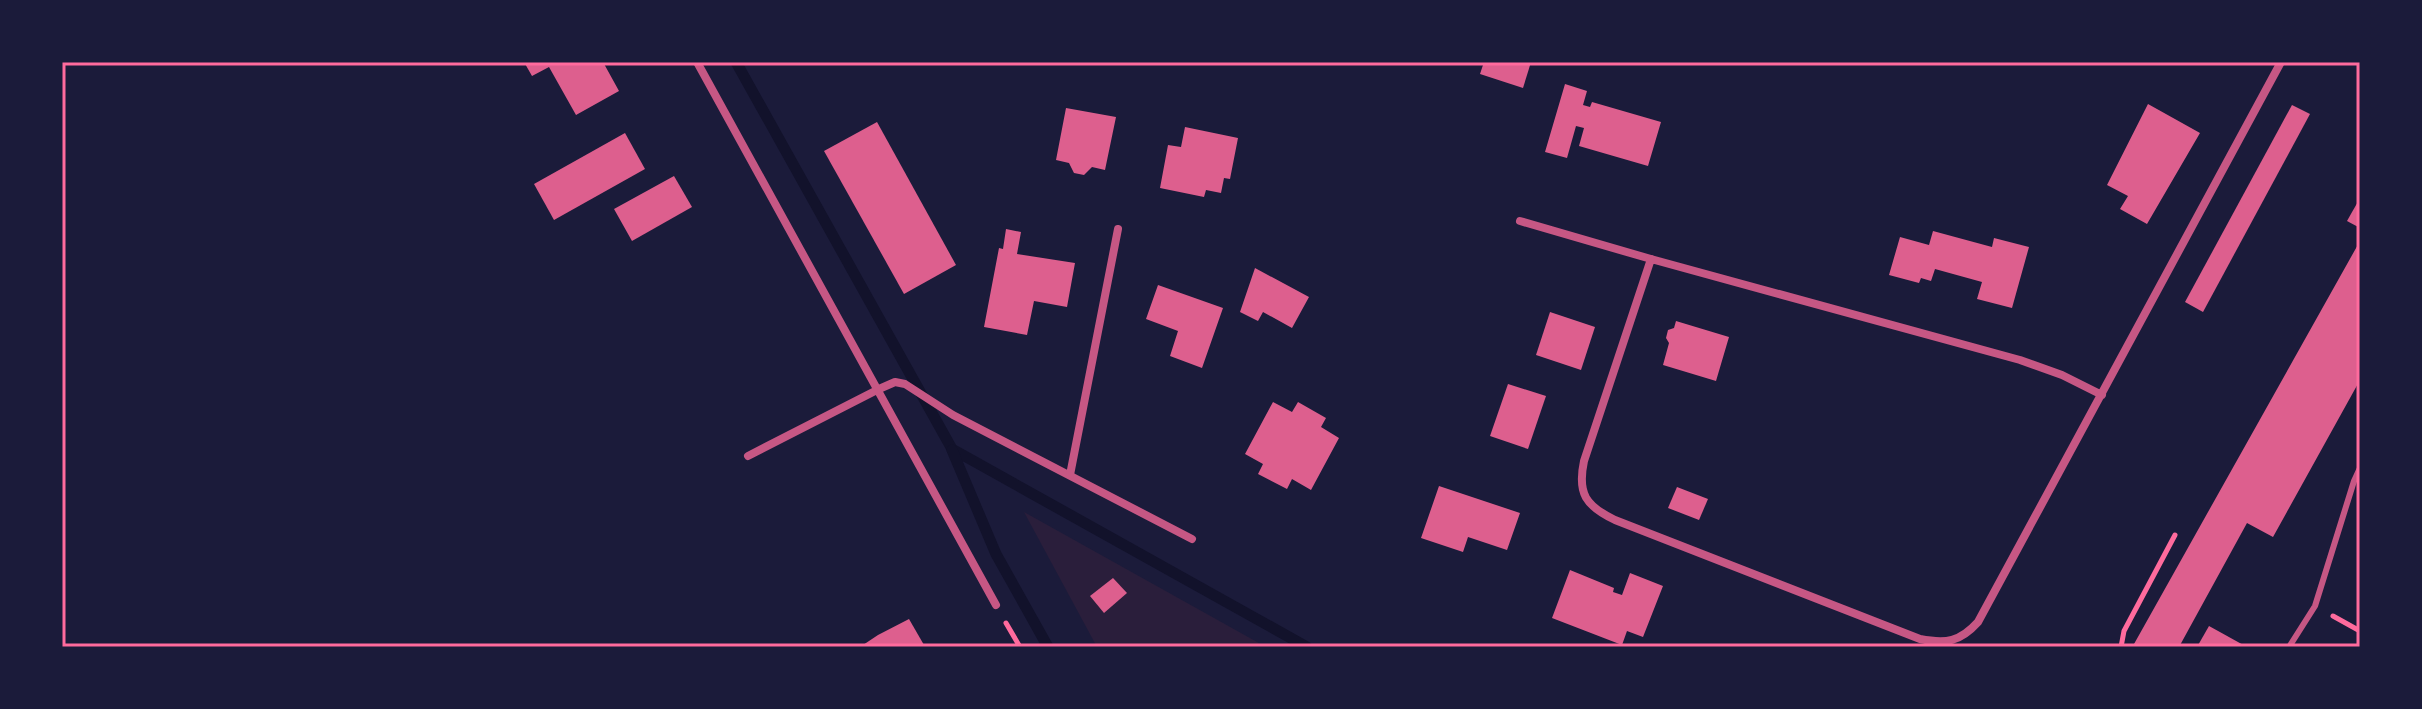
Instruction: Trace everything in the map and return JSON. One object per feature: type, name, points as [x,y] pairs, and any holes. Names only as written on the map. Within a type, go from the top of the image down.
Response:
[{"type":"street","points":[[697,62],[996,605]]},
{"type":"street","points":[[1651,259],[1584,461],[1581,487],[1591,506],[1615,520],[1920,639],[1953,643],[1978,622],[2281,62]]},
{"type":"street","points":[[1520,221],[2030,363],[2102,395]]},
{"type":"street","points":[[1070,475],[1118,229]]},
{"type":"street","points":[[748,456],[895,382],[905,384],[953,415],[1192,539]]},
{"type":"lane","points":[[2289,647],[2315,606],[2360,468]]},
{"type":"path","points":[[2121,647],[2124,631],[2175,535]]},
{"type":"path","points":[[2315,606],[2360,631]]},
{"type":"shaded area","points":[[1024,512],[1266,647],[1097,647]]},
{"type":"building","points":[[524,62],[603,62],[619,91],[576,115],[549,67],[532,76]]},
{"type":"building","points":[[1484,62],[1531,62],[1523,88],[1480,74]]},
{"type":"building","points":[[1565,84],[1587,91],[1583,105],[1590,107],[1592,102],[1661,122],[1648,166],[1579,146],[1584,128],[1576,126],[1567,158],[1545,152]]},
{"type":"building","points":[[2148,104],[2200,133],[2147,224],[2120,209],[2128,196],[2107,185]]},
{"type":"building","points":[[2292,105],[2310,114],[2203,312],[2185,302]]},
{"type":"building","points":[[1066,108],[1116,117],[1105,170],[1092,167],[1084,175],[1074,173],[1069,163],[1056,160]]},
{"type":"building","points":[[877,122],[956,265],[904,294],[824,151]]},
{"type":"building","points":[[1185,127],[1238,138],[1230,179],[1224,178],[1221,193],[1206,190],[1204,197],[1160,188],[1168,145],[1181,147]]},
{"type":"building","points":[[625,133],[645,169],[554,220],[534,184]]},
{"type":"building","points":[[674,176],[692,207],[632,241],[614,209]]},
{"type":"building","points":[[2360,198],[2360,228],[2347,221]]},
{"type":"building","points":[[1006,229],[1021,232],[1017,254],[1075,263],[1067,307],[1034,301],[1027,335],[984,327],[999,248],[1003,249]]},
{"type":"building","points":[[1933,231],[1992,247],[1994,238],[2029,247],[2012,308],[1977,299],[1982,282],[1935,269],[1931,281],[1921,278],[1919,283],[1889,275],[1900,237],[1929,245]]},
{"type":"building","points":[[2360,241],[2360,380],[2273,537],[2247,523],[2179,647],[2139,647],[2134,644]]},
{"type":"building","points":[[1255,268],[1309,297],[1292,328],[1263,312],[1258,321],[1240,312]]},
{"type":"building","points":[[1158,285],[1223,308],[1202,368],[1170,356],[1178,331],[1146,319]]},
{"type":"building","points":[[1550,312],[1595,327],[1581,370],[1536,355]]},
{"type":"building","points":[[1676,321],[1729,337],[1716,381],[1663,365],[1669,343],[1666,338],[1668,330],[1674,328]]},
{"type":"building","points":[[1508,384],[1546,396],[1528,449],[1490,436]]},
{"type":"building","points":[[1273,402],[1292,412],[1298,402],[1326,418],[1321,427],[1339,438],[1311,490],[1292,479],[1287,489],[1258,474],[1263,464],[1245,454]]},
{"type":"building","points":[[1439,486],[1520,513],[1507,550],[1468,537],[1463,552],[1421,538]]},
{"type":"building","points":[[1677,487],[1708,499],[1699,520],[1668,508]]},
{"type":"building","points":[[1570,570],[1614,588],[1613,592],[1622,595],[1630,573],[1663,586],[1643,637],[1627,631],[1622,645],[1552,618]]},
{"type":"building","points":[[1113,578],[1127,593],[1104,613],[1090,596]]},
{"type":"building","points":[[909,619],[924,645],[860,647],[878,635]]},
{"type":"building","points":[[2209,626],[2247,647],[2197,647]]},
{"type":"waterway","points":[[736,62],[952,449],[1307,647]]},
{"type":"waterway","points":[[952,450],[996,554],[1048,647]]}]
